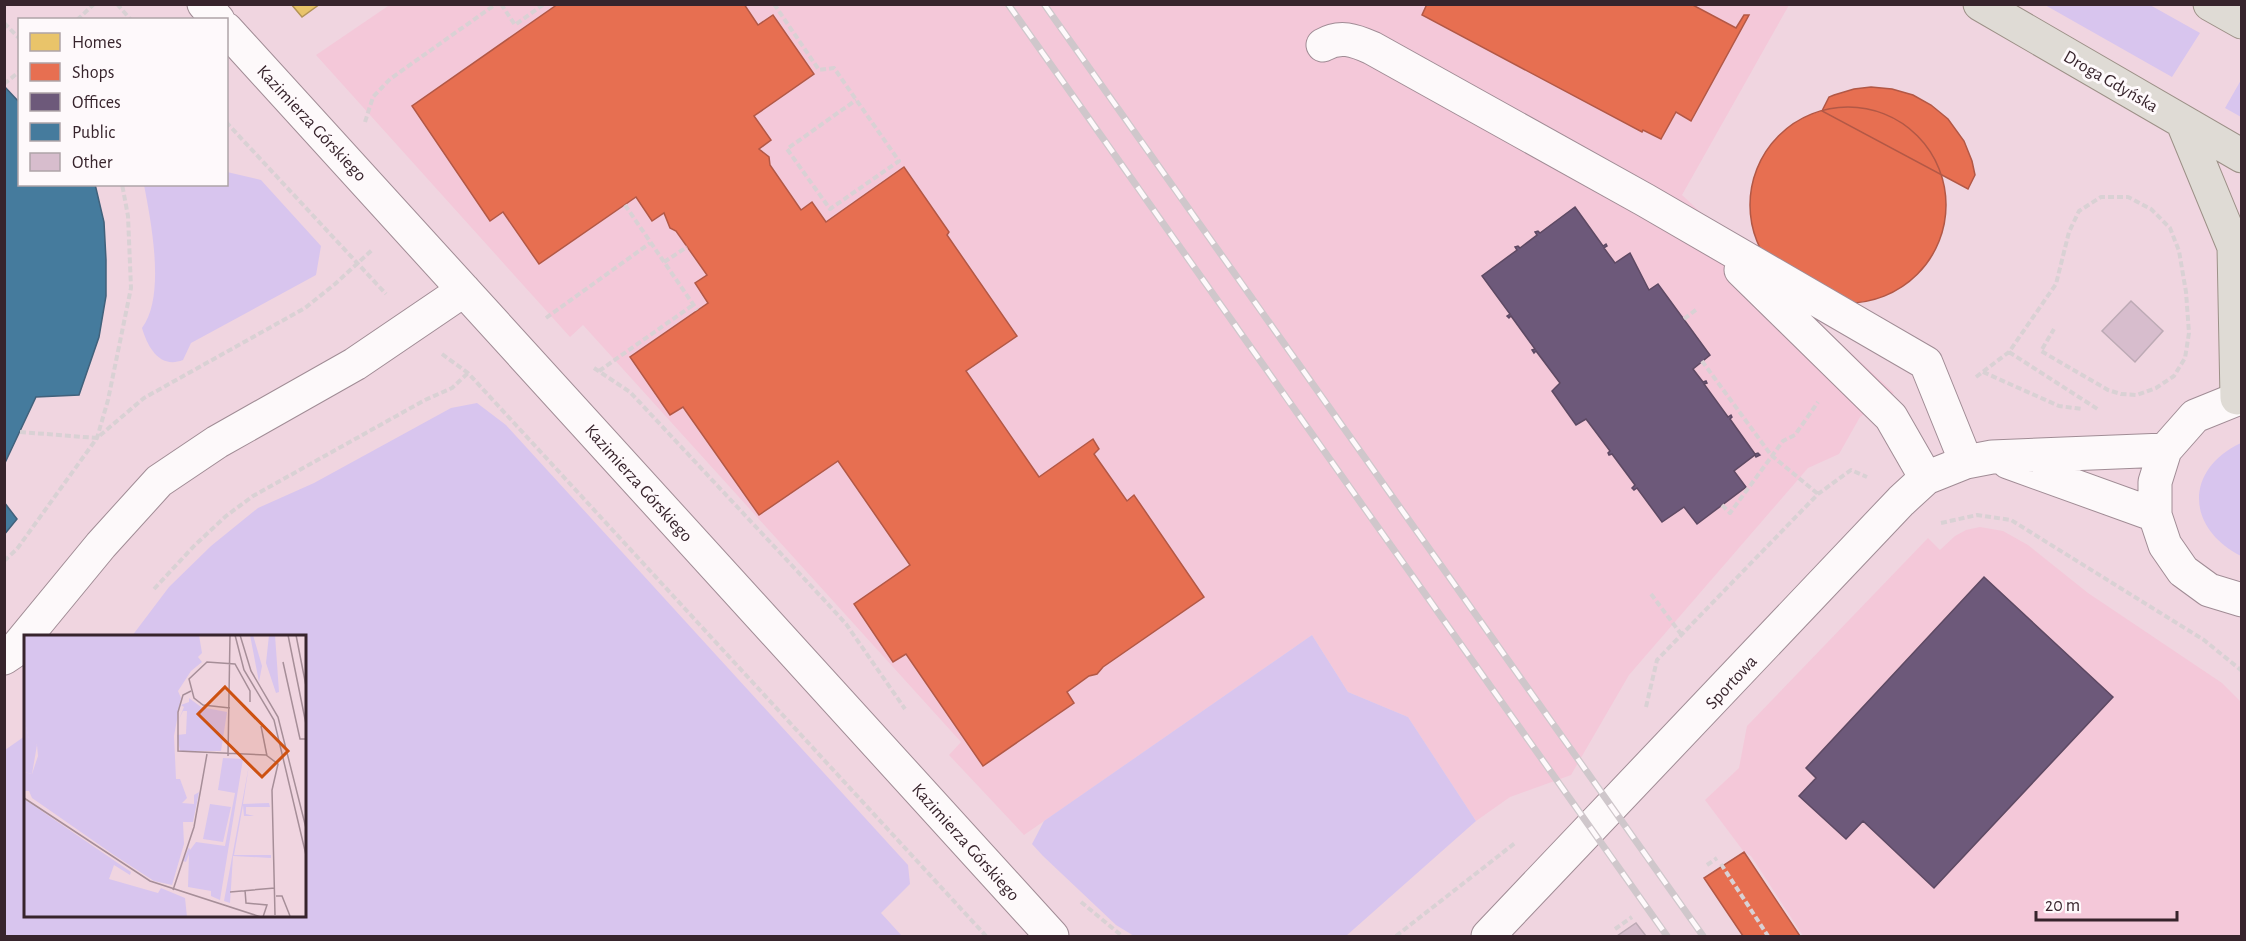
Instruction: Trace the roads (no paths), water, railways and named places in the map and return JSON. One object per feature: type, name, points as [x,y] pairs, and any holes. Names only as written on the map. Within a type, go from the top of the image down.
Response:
[{"type":"main road","name":"Droga Gdyńska","points":[[1980,4],[2241,156]]},
{"type":"main road","points":[[2210,4],[2241,22]]},
{"type":"main road","points":[[2183,123],[2234,247],[2239,397]]},
{"type":"street","points":[[204,4],[216,18]]},
{"type":"street","name":"Kazimierza Górskiego","points":[[228,31],[1052,936]]},
{"type":"street","points":[[1323,45],[1333,39],[1353,39],[1372,48],[1531,136],[1926,363],[1979,459],[2155,515]]},
{"type":"street","points":[[1706,236],[1891,417],[1926,478]]},
{"type":"street","points":[[27,635],[101,544],[159,481],[217,442],[355,364],[464,290]]},
{"type":"street","points":[[2239,397],[2195,416],[2165,450],[2155,482],[2155,515],[2164,545],[2183,571],[2209,590],[2241,600]]},
{"type":"street","name":"Sportowa","points":[[1488,936],[1926,478],[1979,459],[2165,450]]},
{"type":"street","points":[[4,658],[13,652],[24,638]]},
{"type":"railway","points":[[1008,4],[1667,936]]},
{"type":"railway","points":[[1044,4],[1703,936]]}]
